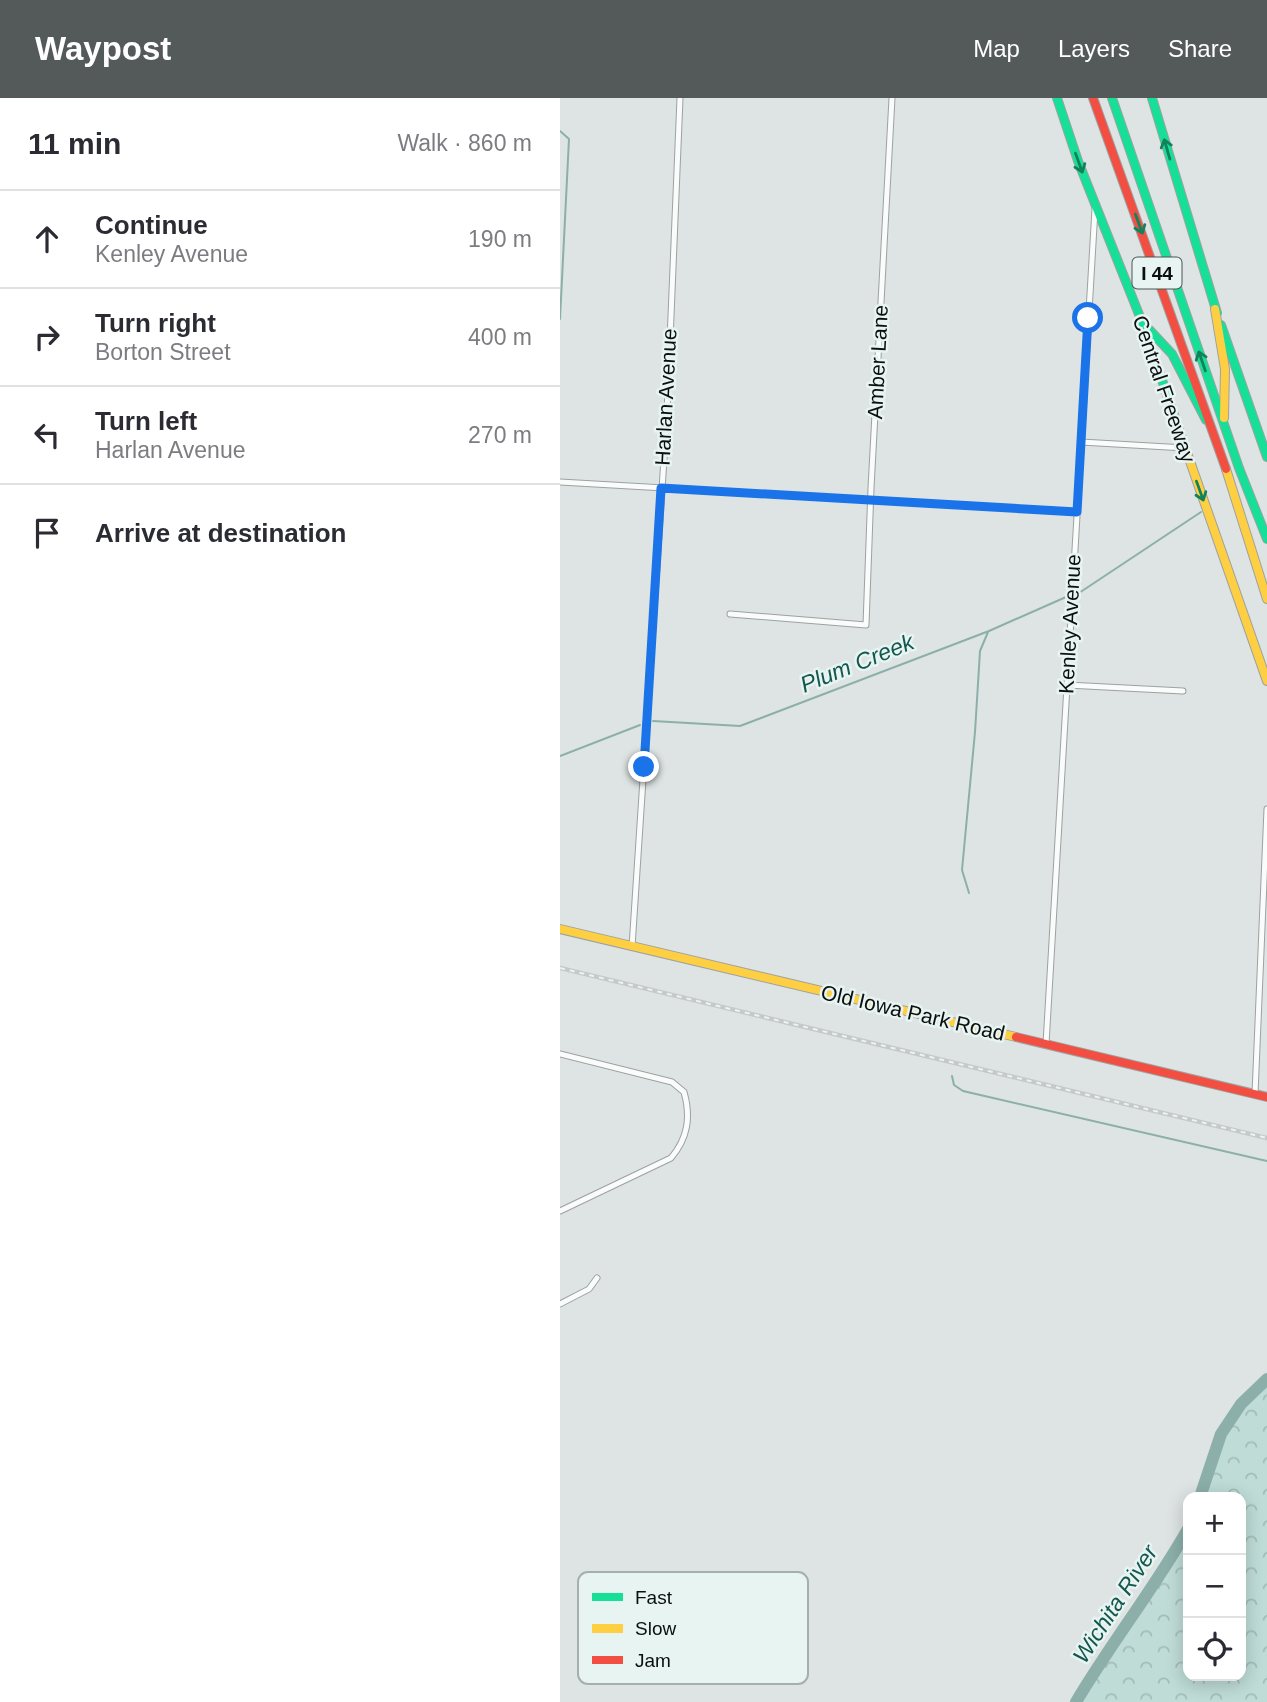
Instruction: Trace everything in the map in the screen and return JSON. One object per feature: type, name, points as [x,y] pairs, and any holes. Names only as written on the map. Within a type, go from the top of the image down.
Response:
[{"type":"main road","name":"Central Freeway","points":[[1057,98],[1142,322],[1267,681]]},
{"type":"main road","name":"Central Freeway","points":[[1093,98],[1215,433],[1267,600]]},
{"type":"main road","name":"I 44","points":[[1112,98],[1224,425],[1267,539]]},
{"type":"main road","points":[[1152,98],[1215,309],[1267,457]]},
{"type":"main road","points":[[1215,309],[1225,369],[1224,425]]},
{"type":"main road","points":[[1142,322],[1166,346],[1194,400],[1215,433]]},
{"type":"main road","name":"Old Iowa Park Road","points":[[560,929],[1267,1097]]},
{"type":"street","name":"Harlan Avenue","points":[[632,947],[667,413],[680,98]]},
{"type":"street","name":"Amber Lane","points":[[730,614],[866,625],[892,98]]},
{"type":"street","name":"Kenley Avenue","points":[[1046,1044],[1095,204]]},
{"type":"street","points":[[1081,442],[1185,448]]},
{"type":"street","points":[[560,482],[1077,512]]},
{"type":"street","points":[[1067,685],[1183,691]]},
{"type":"street","points":[[1255,1094],[1267,809]]},
{"type":"street","points":[[560,1054],[672,1082],[684,1092],[687,1121],[681,1145],[671,1158],[560,1211]]},
{"type":"street","points":[[560,1304],[589,1289],[597,1278]]},
{"type":"green space","points":[[1267,1379],[1267,1702],[1076,1702],[1183,1537],[1183,1681],[1246,1681],[1246,1492],[1202,1492],[1221,1434],[1241,1404]]},
{"type":"waterway","points":[[560,131],[569,139],[560,319]]},
{"type":"waterway","name":"Plum Creek","points":[[1079,593],[1201,512]]},
{"type":"waterway","name":"Plum Creek","points":[[653,721],[740,726],[989,631],[1066,597]]},
{"type":"waterway","points":[[969,893],[962,870],[980,651],[988,632]]},
{"type":"waterway","name":"Plum Creek","points":[[560,756],[640,725]]},
{"type":"waterway","points":[[952,1076],[954,1085],[963,1091],[1267,1161]]},
{"type":"waterway","name":"Wichita River","points":[[1202,1492],[1221,1434],[1241,1404],[1267,1379]]},
{"type":"waterway","name":"Wichita River","points":[[1076,1702],[1183,1537]]},
{"type":"railway","points":[[560,968],[1267,1138]]},
{"type":"traffic: fast","points":[[1057,98],[1078,161],[1142,322],[1185,447]]},
{"type":"traffic: fast","points":[[1112,98],[1239,468],[1267,539]]},
{"type":"traffic: fast","points":[[1152,98],[1217,313]]},
{"type":"traffic: fast","points":[[1142,322],[1172,354],[1206,420]]},
{"type":"traffic: fast","points":[[1221,325],[1267,457]]},
{"type":"traffic: slow","points":[[1215,309],[1225,369],[1224,418]]},
{"type":"traffic: slow","points":[[1185,447],[1267,681]]},
{"type":"traffic: slow","points":[[1226,469],[1267,599]]},
{"type":"traffic: slow","points":[[560,929],[1016,1037]]},
{"type":"traffic: jam","points":[[1093,98],[1226,469]]},
{"type":"traffic: jam","points":[[1016,1037],[1267,1097]]},
{"type":"route","points":[[644,767],[661,488],[1077,512],[1088,318]]}]
